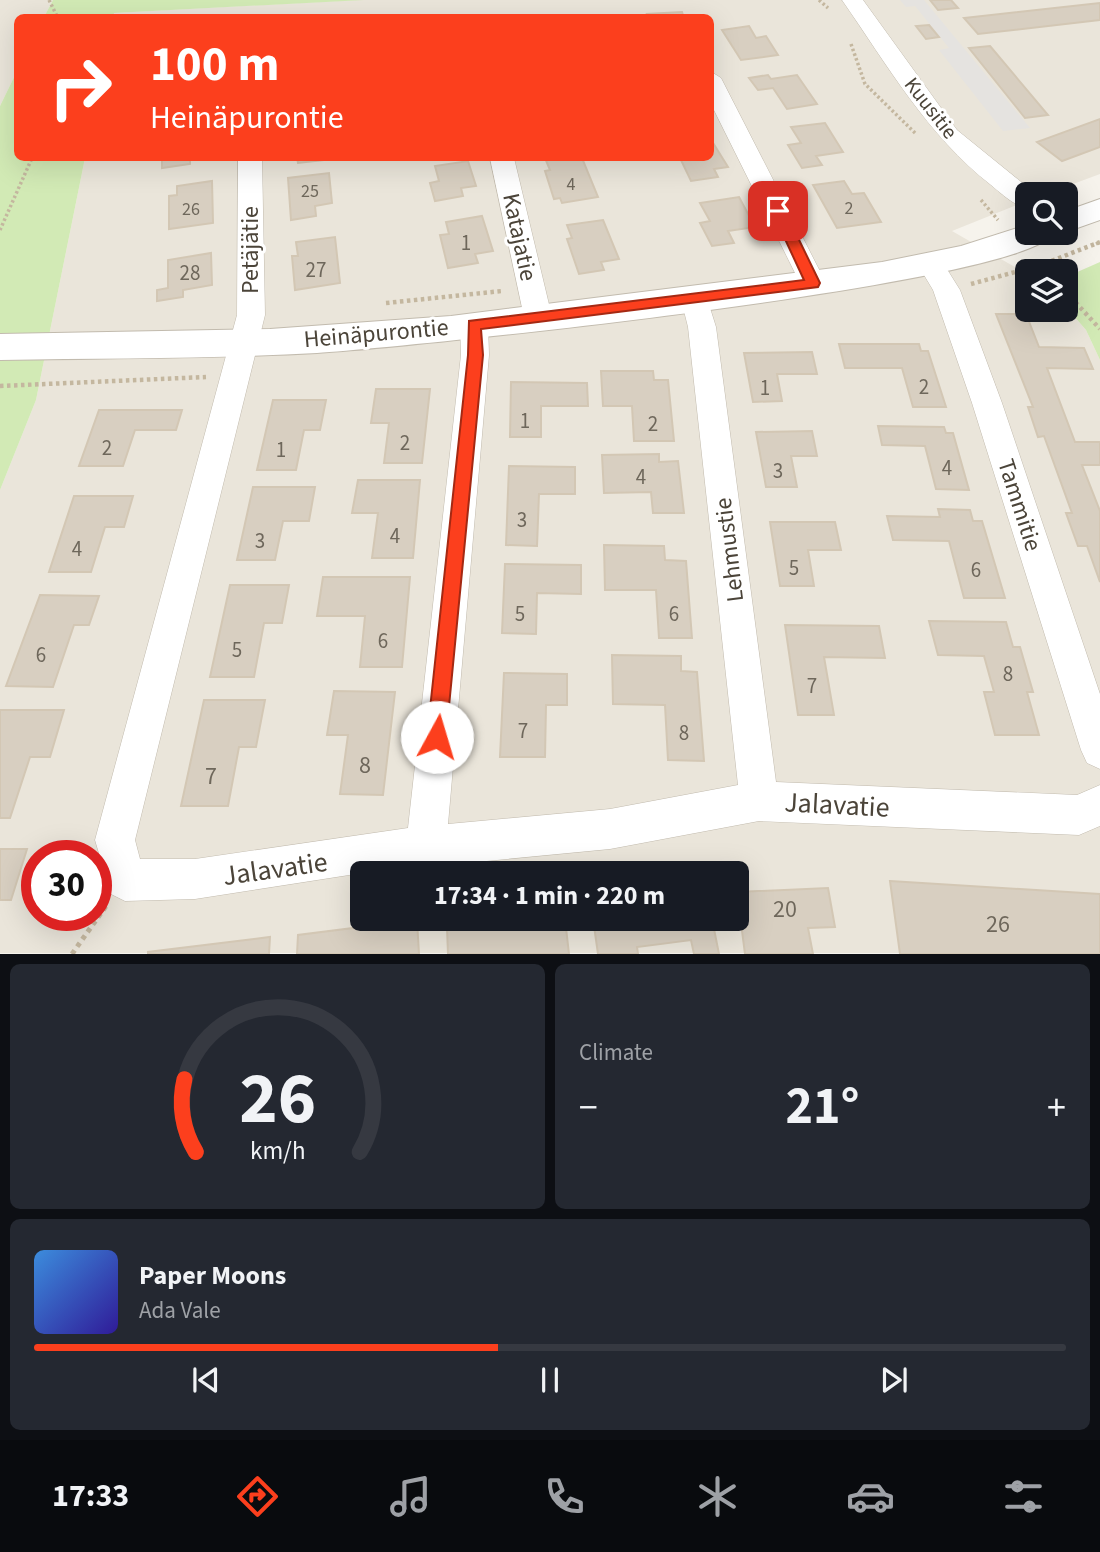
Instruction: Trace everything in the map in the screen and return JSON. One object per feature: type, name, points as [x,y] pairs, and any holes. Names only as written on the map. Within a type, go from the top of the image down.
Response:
[{"type":"street","name":"Kuusitie","points":[[852,0],[869,20],[924,104],[949,136],[1015,190]]},
{"type":"street","points":[[714,86],[813,283]]},
{"type":"street","name":"Petäjätie","points":[[245,342],[251,315],[250,161]]},
{"type":"street","name":"Katajatie","points":[[503,161],[534,303]]},
{"type":"street","points":[[1078,217],[1100,209]]},
{"type":"street","name":"Heinäpurontie","points":[[0,347],[359,337],[474,324],[534,303],[695,299],[1040,249]]},
{"type":"street","name":"Tammitie","points":[[931,265],[946,290],[987,403],[1100,750]]},
{"type":"street","name":"Lehmustie","points":[[695,299],[704,341],[759,801]]},
{"type":"street","points":[[426,846],[475,355],[474,324]]},
{"type":"street","points":[[125,880],[116,840],[245,342]]},
{"type":"street","name":"Jalavatie","points":[[125,880],[195,879],[426,846],[610,829],[759,801],[1079,815],[1100,805]]},
{"type":"path","points":[[0,230],[31,161]]},
{"type":"path","points":[[384,303],[534,303]]},
{"type":"path","points":[[1078,305],[1100,329]]},
{"type":"path","points":[[72,954],[125,880]]},
{"type":"shaded area","points":[[0,0],[53,0],[46,14],[14,14],[14,77],[0,106]]},
{"type":"shaded area","points":[[356,0],[1100,0],[1100,174],[1078,182],[1015,182],[1015,206],[952,231],[1015,267],[1015,322],[1078,321],[1086,330],[1100,360],[1100,953],[0,953],[0,490],[36,400],[84,161],[714,161],[714,14],[113,13]]},
{"type":"shaded area","points":[[900,0],[924,0],[1030,128],[1003,131],[939,50],[949,48],[915,6],[906,7]]},
{"type":"green space","points":[[53,0],[364,0],[114,14],[46,14]]},
{"type":"green space","points":[[14,77],[14,161],[84,161],[36,400],[0,490],[0,106]]},
{"type":"green space","points":[[1100,262],[1100,360],[1086,330],[1078,321],[1078,272]]},
{"type":"building","points":[[930,0],[951,0],[958,8],[938,10]]},
{"type":"building","points":[[1100,3],[1100,20],[978,34],[964,18]]},
{"type":"building","points":[[682,12],[683,14],[647,14]]},
{"type":"building","points":[[929,25],[939,37],[926,39],[916,26]]},
{"type":"building","points":[[749,26],[756,38],[766,36],[778,55],[741,60],[722,30]]},
{"type":"building","points":[[990,46],[1048,115],[1025,118],[969,48]]},
{"type":"building","points":[[768,75],[771,79],[797,75],[817,104],[787,109],[773,88],[758,90],[749,78]]},
{"type":"building","points":[[1100,119],[1100,147],[1062,161],[1037,142]]},
{"type":"building","points":[[825,123],[843,152],[816,156],[822,165],[802,168],[788,145],[801,143],[791,127]]},
{"type":"building","points":[[714,144],[728,167],[714,169],[718,177],[691,181],[681,161],[714,161]]},
{"type":"building","points":[[162,161],[190,161],[190,164],[162,168]]},
{"type":"building","points":[[468,161],[476,186],[461,188],[463,196],[435,201],[430,183],[439,181],[435,166]]},
{"type":"building","points":[[546,161],[583,161],[598,197],[562,203],[560,198],[554,199],[545,171],[550,170]]},
{"type":"building","points":[[329,173],[332,203],[315,206],[316,216],[291,220],[288,178]]},
{"type":"building","points":[[212,181],[213,223],[169,229],[169,196],[177,195],[177,186]]},
{"type":"building","points":[[844,181],[852,194],[864,193],[881,222],[837,228],[813,185]]},
{"type":"building","points":[[739,197],[755,227],[728,231],[734,243],[712,246],[700,223],[710,221],[700,203]]},
{"type":"building","points":[[482,216],[493,251],[475,254],[478,263],[448,268],[440,235],[449,234],[446,222]]},
{"type":"building","points":[[603,220],[619,259],[601,262],[604,270],[579,274],[567,239],[572,238],[567,225]]},
{"type":"building","points":[[335,237],[340,283],[295,290],[292,256],[298,256],[296,242]]},
{"type":"building","points":[[211,253],[212,285],[183,290],[183,297],[157,301],[157,290],[168,288],[168,260]]},
{"type":"building","points":[[996,314],[1015,314],[1015,322],[1029,322],[1039,347],[1084,348],[1093,369],[1047,368],[1075,442],[1100,442],[1100,465],[1082,465],[1100,511],[1100,582],[1087,546],[1078,546],[1066,513],[1072,513],[1044,436],[1038,437],[1028,407],[1033,407]]},
{"type":"building","points":[[839,344],[919,344],[921,351],[928,351],[946,407],[913,407],[902,368],[845,368]]},
{"type":"building","points":[[812,352],[817,374],[777,374],[782,401],[753,402],[744,353]]},
{"type":"building","points":[[601,371],[653,371],[654,380],[668,380],[674,441],[634,441],[632,406],[603,406]]},
{"type":"building","points":[[511,382],[587,383],[588,406],[541,406],[541,437],[510,437]]},
{"type":"building","points":[[376,389],[430,389],[422,463],[384,463],[389,423],[371,423]]},
{"type":"building","points":[[273,400],[326,400],[320,430],[304,430],[296,470],[257,470]]},
{"type":"building","points":[[99,410],[182,410],[176,430],[135,430],[123,466],[79,466]]},
{"type":"building","points":[[878,426],[944,427],[946,433],[953,433],[969,490],[936,489],[925,446],[882,445]]},
{"type":"building","points":[[812,431],[817,456],[791,456],[797,487],[766,487],[756,432]]},
{"type":"building","points":[[659,454],[659,462],[678,461],[684,513],[653,513],[651,492],[604,493],[602,455]]},
{"type":"building","points":[[509,466],[575,467],[575,494],[539,494],[537,546],[506,545]]},
{"type":"building","points":[[358,480],[420,480],[413,558],[372,558],[378,513],[352,513]]},
{"type":"building","points":[[253,487],[315,487],[309,521],[283,521],[275,560],[237,560]]},
{"type":"building","points":[[74,496],[133,496],[124,527],[105,527],[91,572],[49,572]]},
{"type":"building","points":[[938,509],[970,510],[973,521],[982,521],[1005,598],[964,598],[949,541],[893,540],[887,516],[940,517]]},
{"type":"building","points":[[770,522],[835,522],[841,550],[808,550],[814,586],[780,586]]},
{"type":"building","points":[[604,545],[664,546],[665,560],[686,561],[692,638],[659,638],[656,590],[605,590]]},
{"type":"building","points":[[505,564],[581,565],[581,594],[537,593],[536,634],[502,633]]},
{"type":"building","points":[[323,577],[410,577],[402,667],[360,667],[365,616],[317,616]]},
{"type":"building","points":[[230,585],[289,585],[282,623],[264,623],[254,677],[210,677]]},
{"type":"building","points":[[40,595],[99,596],[89,625],[74,625],[53,687],[6,686]]},
{"type":"building","points":[[929,621],[1006,622],[1013,647],[1020,647],[1033,692],[1027,692],[1039,735],[995,735],[984,692],[994,692],[984,656],[938,655]]},
{"type":"building","points":[[785,625],[879,626],[885,658],[824,657],[834,715],[798,715]]},
{"type":"building","points":[[612,655],[681,656],[681,671],[697,672],[704,761],[668,760],[665,705],[613,704]]},
{"type":"building","points":[[504,673],[567,674],[567,705],[546,705],[545,757],[500,757]]},
{"type":"building","points":[[334,691],[395,692],[383,795],[340,794],[348,735],[327,735]]},
{"type":"building","points":[[204,700],[265,700],[256,747],[239,747],[228,806],[181,806]]},
{"type":"building","points":[[0,710],[64,710],[50,757],[30,757],[10,818],[0,818]]},
{"type":"building","points":[[0,849],[21,849],[21,868],[11,900],[0,900]]},
{"type":"building","points":[[890,881],[1100,894],[1100,954],[900,954]]},
{"type":"building","points":[[828,888],[835,927],[808,928],[813,954],[745,954],[742,931],[749,931],[749,891]]},
{"type":"building","points":[[350,928],[350,931],[418,931],[419,954],[297,954],[298,935]]},
{"type":"building","points":[[447,931],[566,931],[569,954],[448,954]]},
{"type":"building","points":[[595,931],[714,931],[719,954],[694,954],[691,940],[637,947],[638,954],[598,954]]},
{"type":"building","points":[[270,937],[269,954],[148,954],[148,952]]},
{"type":"route","points":[[437,737],[475,355],[474,324],[813,283],[778,211]]}]
